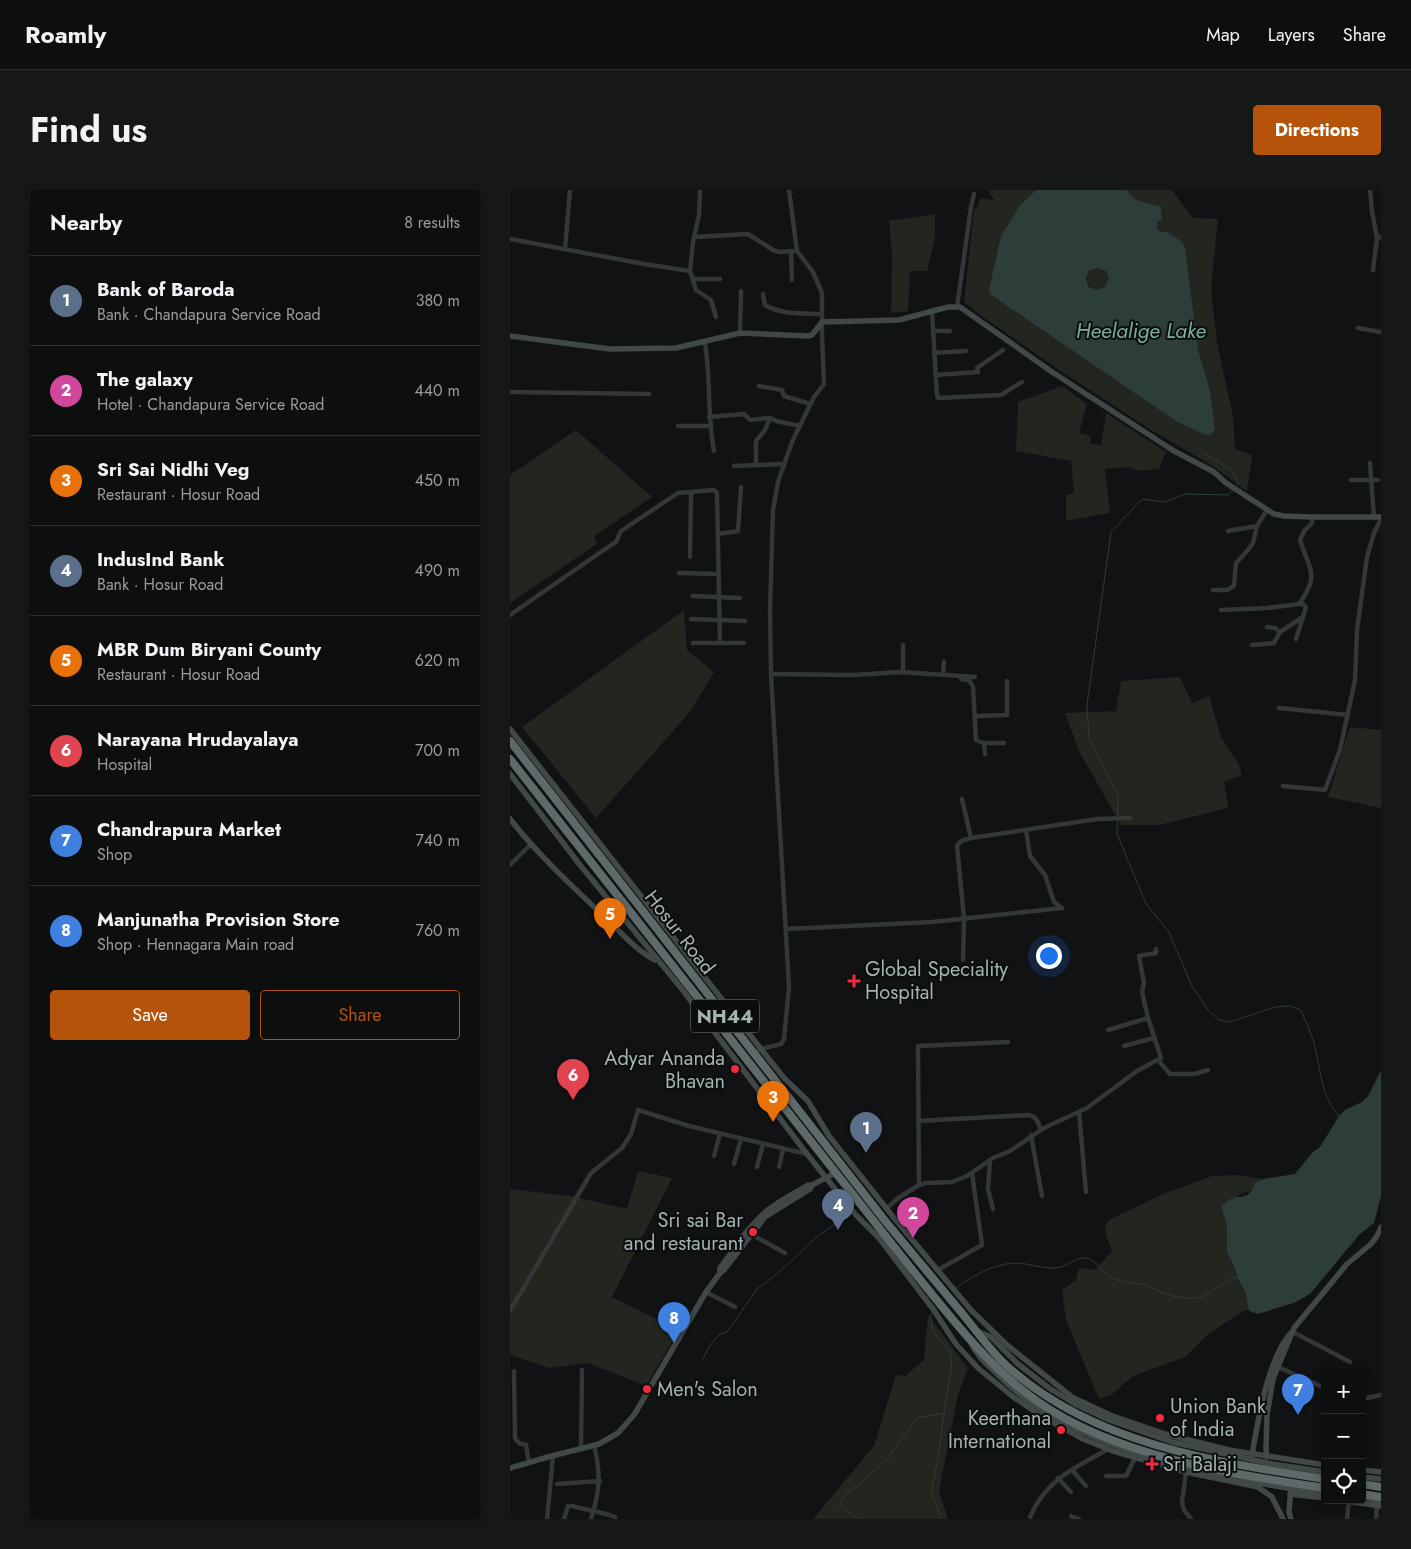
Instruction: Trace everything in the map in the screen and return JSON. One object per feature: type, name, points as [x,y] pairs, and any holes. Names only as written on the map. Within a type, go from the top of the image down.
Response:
[{"type":"highway","name":"Hosur Road","points":[[510,741],[757,1051],[886,1222],[976,1330]]},
{"type":"highway","name":"Hosur Road","points":[[510,759],[835,1173],[968,1337]]},
{"type":"highway","points":[[542,815],[549,809]]},
{"type":"highway","name":"NH44","points":[[976,1330],[1008,1366],[1050,1398],[1084,1417],[1125,1435],[1212,1460],[1321,1477]]},
{"type":"highway","name":"NH44","points":[[968,1337],[1015,1384],[1038,1402],[1063,1417],[1103,1436],[1152,1454],[1214,1470],[1321,1487]]},
{"type":"highway","points":[[1366,1485],[1381,1487]]},
{"type":"highway","points":[[1366,1495],[1381,1497]]},
{"type":"street","points":[[565,249],[570,190]]},
{"type":"street","points":[[700,190],[699,215],[690,271],[696,290],[711,300],[716,317]]},
{"type":"street","points":[[789,190],[794,251],[792,280]]},
{"type":"street","points":[[1370,190],[1372,211],[1379,237],[1373,270]]},
{"type":"street","points":[[958,307],[974,194]]},
{"type":"street","points":[[694,237],[748,234],[773,250],[779,252],[794,251]]},
{"type":"street","points":[[510,239],[690,271]]},
{"type":"street","points":[[757,1051],[781,1044],[786,1033],[789,987],[771,674],[770,610],[773,510],[778,482],[784,464],[810,404],[824,384],[822,292],[813,272],[794,251]]},
{"type":"street","points":[[693,279],[720,279]]},
{"type":"street","points":[[740,333],[741,291]]},
{"type":"street","points":[[763,294],[764,304],[774,310],[786,313],[822,314]]},
{"type":"street","points":[[822,322],[899,320],[948,307],[958,307],[970,312],[1052,372],[1174,451],[1214,472],[1226,483],[1267,510],[1284,516],[1381,518],[1374,532],[1367,557],[1357,630],[1355,680],[1340,750],[1325,790],[1283,786]]},
{"type":"street","points":[[932,312],[937,396],[941,398],[1001,396],[1022,382]]},
{"type":"street","points":[[510,336],[610,349],[676,348],[705,343],[740,333],[808,336],[812,335],[822,322]]},
{"type":"street","points":[[1358,328],[1381,332]]},
{"type":"street","points":[[933,331],[950,331]]},
{"type":"street","points":[[705,343],[709,364],[709,426],[714,451]]},
{"type":"street","points":[[935,375],[978,372],[977,368],[1003,350]]},
{"type":"street","points":[[934,353],[966,351]]},
{"type":"street","points":[[759,386],[782,390],[784,396],[810,404]]},
{"type":"street","points":[[510,392],[649,394]]},
{"type":"street","points":[[710,417],[744,414],[750,420],[770,418],[800,426]]},
{"type":"street","points":[[756,465],[756,441],[765,430],[770,418]]},
{"type":"street","points":[[678,426],[709,426]]},
{"type":"street","points":[[1370,463],[1374,518]]},
{"type":"street","points":[[734,466],[784,464]]},
{"type":"street","points":[[1351,480],[1378,480]]},
{"type":"street","points":[[718,534],[738,532],[741,487]]},
{"type":"street","points":[[510,615],[611,546],[616,542],[621,531],[678,493],[716,491],[720,643]]},
{"type":"street","points":[[690,556],[691,492]]},
{"type":"street","points":[[1213,590],[1227,590],[1234,586],[1236,563],[1252,543],[1258,526],[1267,510]]},
{"type":"street","points":[[1298,604],[1309,590],[1311,584],[1310,567],[1300,540],[1301,535],[1312,523],[1312,517]]},
{"type":"street","points":[[1228,531],[1258,526]]},
{"type":"street","points":[[1374,532],[1381,533]]},
{"type":"street","points":[[679,573],[719,574]]},
{"type":"street","points":[[693,596],[740,598]]},
{"type":"street","points":[[1221,610],[1303,604],[1306,607],[1296,639]]},
{"type":"street","points":[[1252,646],[1274,643],[1280,632],[1303,617]]},
{"type":"street","points":[[691,619],[746,621]]},
{"type":"street","points":[[1267,627],[1275,628],[1280,632]]},
{"type":"street","points":[[693,643],[744,643]]},
{"type":"street","points":[[903,645],[904,673],[908,677],[969,680],[973,687],[976,740],[984,743],[1004,743]]},
{"type":"street","points":[[943,675],[944,662]]},
{"type":"street","points":[[771,674],[854,675],[904,673],[975,677]]},
{"type":"street","points":[[975,716],[1007,715],[1007,680]]},
{"type":"street","points":[[1279,708],[1348,715]]},
{"type":"street","points":[[510,729],[757,1051],[808,1101],[829,1136],[887,1208],[971,1310],[1007,1344],[1056,1385],[1087,1405],[1150,1430],[1252,1456],[1269,1463],[1321,1465]]},
{"type":"street","points":[[984,743],[985,754]]},
{"type":"street","points":[[510,774],[597,886],[681,988],[826,1178],[855,1214],[879,1238],[930,1305],[956,1344],[978,1368],[1032,1410],[1108,1449],[1258,1485],[1272,1497],[1283,1519]]},
{"type":"street","points":[[962,799],[971,838]]},
{"type":"street","points":[[963,960],[964,918],[957,846],[961,841],[1097,819],[1130,818]]},
{"type":"street","points":[[510,819],[530,845],[622,934],[648,956],[657,960]]},
{"type":"street","points":[[787,929],[932,922],[1062,908],[1054,902],[1045,875],[1030,856],[1026,830]]},
{"type":"street","points":[[510,865],[530,845]]},
{"type":"street","points":[[887,1208],[919,1185],[952,1182],[972,1173],[1031,1135],[1060,1119],[1079,1112],[1137,1071],[1161,1058],[1142,992],[1144,983],[1138,956],[1156,953],[1156,949]]},
{"type":"street","points":[[1108,1030],[1148,1018]]},
{"type":"street","points":[[1124,1046],[1154,1038]]},
{"type":"street","points":[[919,1185],[918,1046],[1008,1042]]},
{"type":"street","points":[[1158,1060],[1170,1074],[1194,1074],[1208,1070]]},
{"type":"street","points":[[510,1311],[591,1173],[622,1148],[631,1134],[638,1110],[720,1134],[807,1154]]},
{"type":"street","points":[[1079,1112],[1086,1192]]},
{"type":"street","points":[[918,1120],[1028,1115],[1034,1116],[1040,1130]]},
{"type":"street","points":[[714,1156],[720,1134]]},
{"type":"street","points":[[1031,1135],[1042,1196]]},
{"type":"street","points":[[734,1164],[741,1139]]},
{"type":"street","points":[[756,1167],[763,1144]]},
{"type":"street","points":[[779,1166],[783,1150]]},
{"type":"street","points":[[990,1160],[988,1189],[993,1209]]},
{"type":"street","points":[[510,1468],[599,1444],[618,1433],[634,1416],[706,1292],[724,1270],[749,1233],[768,1214],[810,1189],[812,1185],[835,1173]]},
{"type":"street","points":[[938,1270],[982,1245],[972,1173]]},
{"type":"street","points":[[1258,1485],[1252,1456],[1269,1377],[1282,1346],[1347,1264],[1378,1236],[1381,1227]]},
{"type":"street","points":[[749,1233],[785,1253]]},
{"type":"street","points":[[706,1292],[735,1307]]},
{"type":"street","points":[[976,1330],[991,1337],[1031,1375],[1075,1404],[1109,1420],[1172,1442],[1252,1456],[1267,1456],[1321,1471]]},
{"type":"street","points":[[1294,1330],[1350,1362]]},
{"type":"street","points":[[1269,1463],[1267,1456],[1267,1415],[1273,1379],[1294,1330]]},
{"type":"street","points":[[968,1337],[974,1351],[1006,1383],[1084,1437],[1186,1472],[1321,1497]]},
{"type":"street","points":[[1278,1367],[1321,1386]]},
{"type":"street","points":[[581,1448],[582,1370]]},
{"type":"street","points":[[514,1371],[515,1438],[519,1443],[526,1445],[529,1463]]},
{"type":"street","points":[[1366,1398],[1381,1395]]},
{"type":"street","points":[[1106,1476],[1126,1476],[1136,1456],[1143,1433]]},
{"type":"street","points":[[591,1519],[600,1481],[594,1445]]},
{"type":"street","points":[[1030,1517],[1043,1493],[1058,1478],[1108,1449]]},
{"type":"street","points":[[547,1519],[553,1456]]},
{"type":"street","points":[[1291,1519],[1289,1512],[1290,1491],[1295,1463]]},
{"type":"street","points":[[1072,1470],[1086,1486]]},
{"type":"street","points":[[1366,1470],[1381,1472]]},
{"type":"street","points":[[1186,1472],[1182,1502],[1184,1510],[1191,1519]]},
{"type":"street","points":[[1366,1477],[1381,1479]]},
{"type":"street","points":[[1058,1478],[1071,1492]]},
{"type":"street","points":[[557,1484],[600,1481]]},
{"type":"street","points":[[1290,1491],[1321,1494]]},
{"type":"street","points":[[1366,1500],[1380,1505]]},
{"type":"street","points":[[1366,1503],[1380,1505]]},
{"type":"street","points":[[1347,1519],[1349,1504]]},
{"type":"street","points":[[1376,1519],[1380,1505]]},
{"type":"street","points":[[564,1519],[568,1506],[594,1510],[615,1517],[615,1519]]},
{"type":"street","points":[[1072,1516],[1079,1519]]},
{"type":"shaded area","points":[[988,190],[1036,190],[1021,204],[991,295],[1177,422],[1208,436],[1213,433],[1215,428],[1210,390],[1198,349],[1185,247],[1178,239],[1166,231],[1160,232],[1157,230],[1157,222],[1162,220],[1161,206],[1137,200],[1127,190],[1172,190],[1193,218],[1218,219],[1211,289],[1217,343],[1233,417],[1235,449],[1252,455],[1247,491],[1211,465],[1151,430],[1059,370],[964,302],[974,210],[979,204],[980,198],[994,200]]},
{"type":"shaded area","points":[[935,214],[935,237],[927,271],[910,271],[908,311],[891,313],[892,256],[889,221]]},
{"type":"shaded area","points":[[1098,268],[1106,271],[1109,279],[1106,287],[1098,290],[1090,287],[1087,279],[1090,271]]},
{"type":"shaded area","points":[[1062,386],[1087,404],[1079,433],[1091,436],[1090,444],[1101,445],[1106,413],[1166,452],[1159,469],[1138,471],[1129,467],[1105,469],[1110,513],[1066,521],[1066,495],[1074,493],[1071,461],[1016,451],[1018,402]]},
{"type":"shaded area","points":[[576,430],[652,497],[594,536],[597,544],[510,603],[510,475]]},
{"type":"shaded area","points":[[684,610],[687,650],[714,672],[690,712],[596,818],[522,727]]},
{"type":"shaded area","points":[[1180,677],[1192,703],[1209,696],[1221,737],[1239,765],[1242,775],[1224,782],[1228,808],[1159,825],[1121,825],[1079,751],[1065,713],[1116,711],[1121,681]]},
{"type":"shaded area","points":[[1350,727],[1381,730],[1381,808],[1328,797]]},
{"type":"shaded area","points":[[638,1171],[672,1178],[612,1297],[679,1330],[646,1386],[588,1363],[549,1368],[510,1355],[510,1189],[571,1196],[627,1209]]},
{"type":"shaded area","points":[[1237,1175],[1263,1179],[1252,1191],[1240,1194],[1236,1198],[1227,1225],[1227,1252],[1237,1277],[1248,1292],[1249,1311],[1245,1310],[1208,1334],[1185,1357],[1133,1376],[1111,1395],[1099,1399],[1066,1320],[1062,1290],[1076,1280],[1079,1268],[1095,1270],[1112,1251],[1106,1232],[1109,1220],[1163,1194],[1212,1176]]},
{"type":"shaded area","points":[[928,1315],[968,1368],[958,1395],[939,1491],[948,1519],[813,1519],[874,1446],[896,1375],[905,1376],[924,1360]]},
{"type":"water","name":"Heelalige Lake","points":[[1036,190],[1127,190],[1137,200],[1161,206],[1162,220],[1157,222],[1157,230],[1166,231],[1181,241],[1185,247],[1198,349],[1210,390],[1215,428],[1213,433],[1208,436],[1177,422],[991,295],[989,290],[1001,236],[1021,204]],"holes":[[[1097,268],[1106,271],[1109,279],[1105,287],[1097,290],[1089,287],[1086,279],[1089,271]]]},
{"type":"water","points":[[1381,1070],[1381,1196],[1374,1223],[1359,1235],[1310,1294],[1294,1303],[1258,1314],[1249,1311],[1246,1293],[1227,1252],[1227,1225],[1221,1207],[1227,1201],[1250,1193],[1255,1183],[1263,1179],[1295,1174],[1312,1153],[1320,1147],[1339,1116],[1345,1110],[1362,1102],[1368,1096]]},
{"type":"waterway","points":[[1204,453],[1232,471],[1239,483],[1236,486]]},
{"type":"waterway","points":[[1234,489],[1228,495],[1185,494],[1165,502],[1142,499],[1111,532],[1087,705],[1089,737],[1118,794],[1117,834],[1146,904],[1169,932],[1191,984],[1207,1009],[1219,1020],[1229,1022],[1276,1007],[1290,1006],[1301,1010],[1314,1043],[1328,1100],[1339,1116]]},
{"type":"waterway","points":[[702,1360],[711,1344],[719,1335],[728,1331],[757,1289],[776,1275],[818,1236],[849,1214]]},
{"type":"waterway","points":[[956,1288],[969,1279],[994,1267],[1010,1263],[1060,1268],[1081,1258],[1093,1261],[1108,1276],[1116,1280],[1145,1285],[1163,1293],[1180,1297],[1193,1298],[1205,1295],[1225,1282],[1237,1277]]},
{"type":"waterway","points":[[858,1519],[839,1505],[847,1492],[860,1484],[888,1458],[917,1418],[944,1413],[952,1363],[950,1351],[932,1330],[932,1313]]},
{"type":"waterway","points":[[942,1519],[931,1493],[944,1413]]},
{"type":"place","name":"MBR Dum Biryani County","points":[[610,939]]},
{"type":"place","name":"Global Speciality Hospital","points":[[854,981]]},
{"type":"place","name":"Adyar Ananda Bhavan","points":[[735,1069]]},
{"type":"place","name":"Narayana Hrudayalaya","points":[[573,1100]]},
{"type":"place","name":"Sri Sai Nidhi Veg","points":[[773,1122]]},
{"type":"place","name":"Bank of Baroda","points":[[866,1153]]},
{"type":"place","name":"IndusInd Bank","points":[[838,1230]]},
{"type":"place","name":"Sri sai Bar and restaurant","points":[[753,1232]]},
{"type":"place","name":"The galaxy","points":[[913,1238]]},
{"type":"place","name":"Manjunatha Provision Store","points":[[674,1343]]},
{"type":"place","name":"Men's Salon","points":[[647,1389]]},
{"type":"place","name":"Chandrapura Market","points":[[1298,1415]]},
{"type":"place","name":"Union Bank of India","points":[[1160,1418]]},
{"type":"place","name":"Keerthana International","points":[[1061,1430]]},
{"type":"place","name":"Sri Balaji","points":[[1152,1464]]}]
